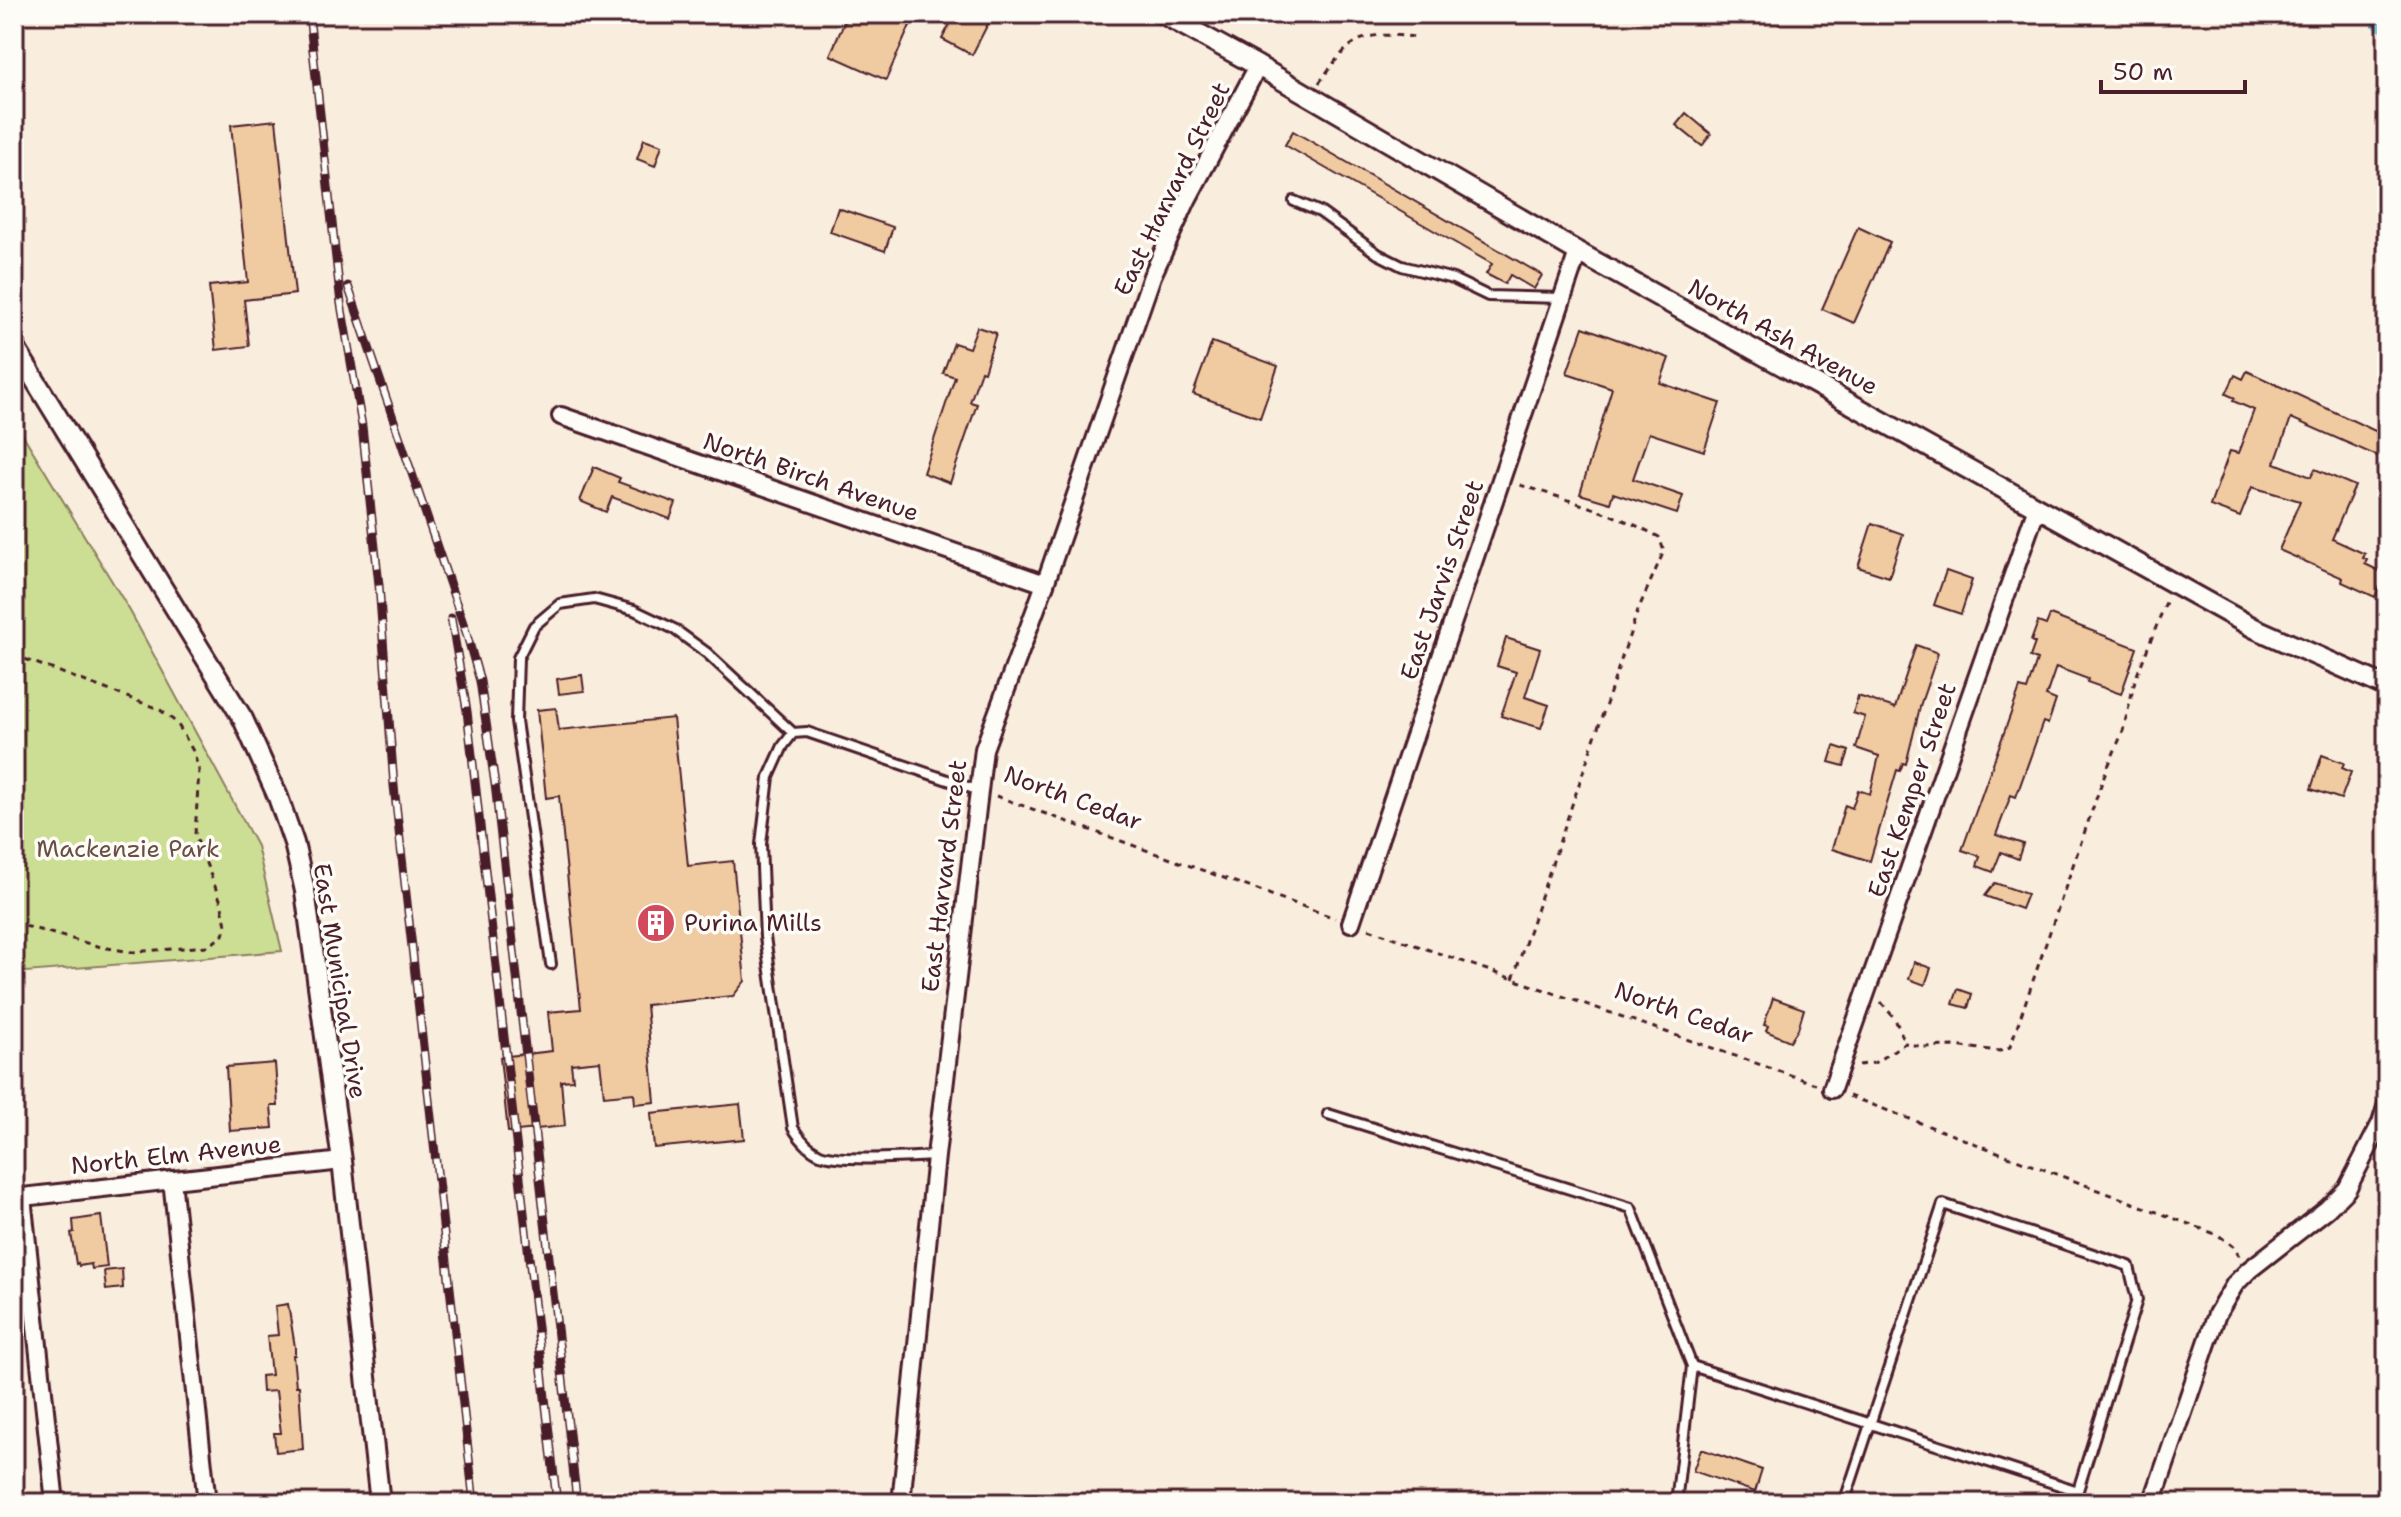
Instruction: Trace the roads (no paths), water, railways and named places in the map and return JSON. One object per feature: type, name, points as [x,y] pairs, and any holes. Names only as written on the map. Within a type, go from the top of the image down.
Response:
[{"type":"street","name":"North Ash Avenue","points":[[1163,14],[1578,252],[2173,583],[2267,634],[2387,687]]},
{"type":"street","name":"East Harvard Street","points":[[901,1503],[936,1156],[984,749],[1152,276],[1188,198],[1258,66]]},
{"type":"street","name":"East Jarvis Street","points":[[1351,923],[1578,252]]},
{"type":"street","name":"East Municipal Drive","points":[[14,346],[243,719],[278,797],[294,843],[305,891],[342,1161],[380,1503]]},
{"type":"street","name":"North Birch Avenue","points":[[561,416],[1045,584]]},
{"type":"street","name":"East Kemper Street","points":[[1832,1089],[2037,507]]},
{"type":"street","points":[[2152,1503],[2217,1314],[2235,1284],[2249,1270],[2327,1209],[2347,1189],[2381,1123],[2387,1104]]},
{"type":"street","name":"North Elm Avenue","points":[[18,1197],[342,1161]]},
{"type":"street","points":[[172,1180],[207,1503]]},
{"type":"street","points":[[18,1197],[55,1503]]},
{"type":"lane","points":[[1294,201],[1320,212],[1378,254],[1402,266],[1453,279],[1488,296],[1563,298]]},
{"type":"lane","points":[[551,964],[516,721],[518,658],[534,626],[560,604],[594,599],[634,610],[674,629],[707,653],[793,733],[807,732],[977,790]]},
{"type":"lane","points":[[793,733],[783,746],[769,777],[761,844],[765,937],[793,1128],[802,1142],[820,1154],[838,1157],[936,1156]]},
{"type":"lane","points":[[1328,1114],[1631,1208],[1692,1366],[1676,1503]]},
{"type":"lane","points":[[1844,1503],[1943,1204],[2129,1266],[2137,1300],[2074,1503]]},
{"type":"lane","points":[[1692,1366],[2078,1491]]},
{"type":"railway","points":[[309,14],[341,304],[362,426],[379,585],[394,786],[474,1503]]},
{"type":"railway","points":[[348,286],[480,681],[495,784],[577,1503]]},
{"type":"railway","points":[[451,618],[467,711],[557,1503]]},
{"type":"place","name":"Purina Mills","points":[[656,923]]},
{"type":"park label","name":"Mackenzie Park","points":[[128,849]]}]
